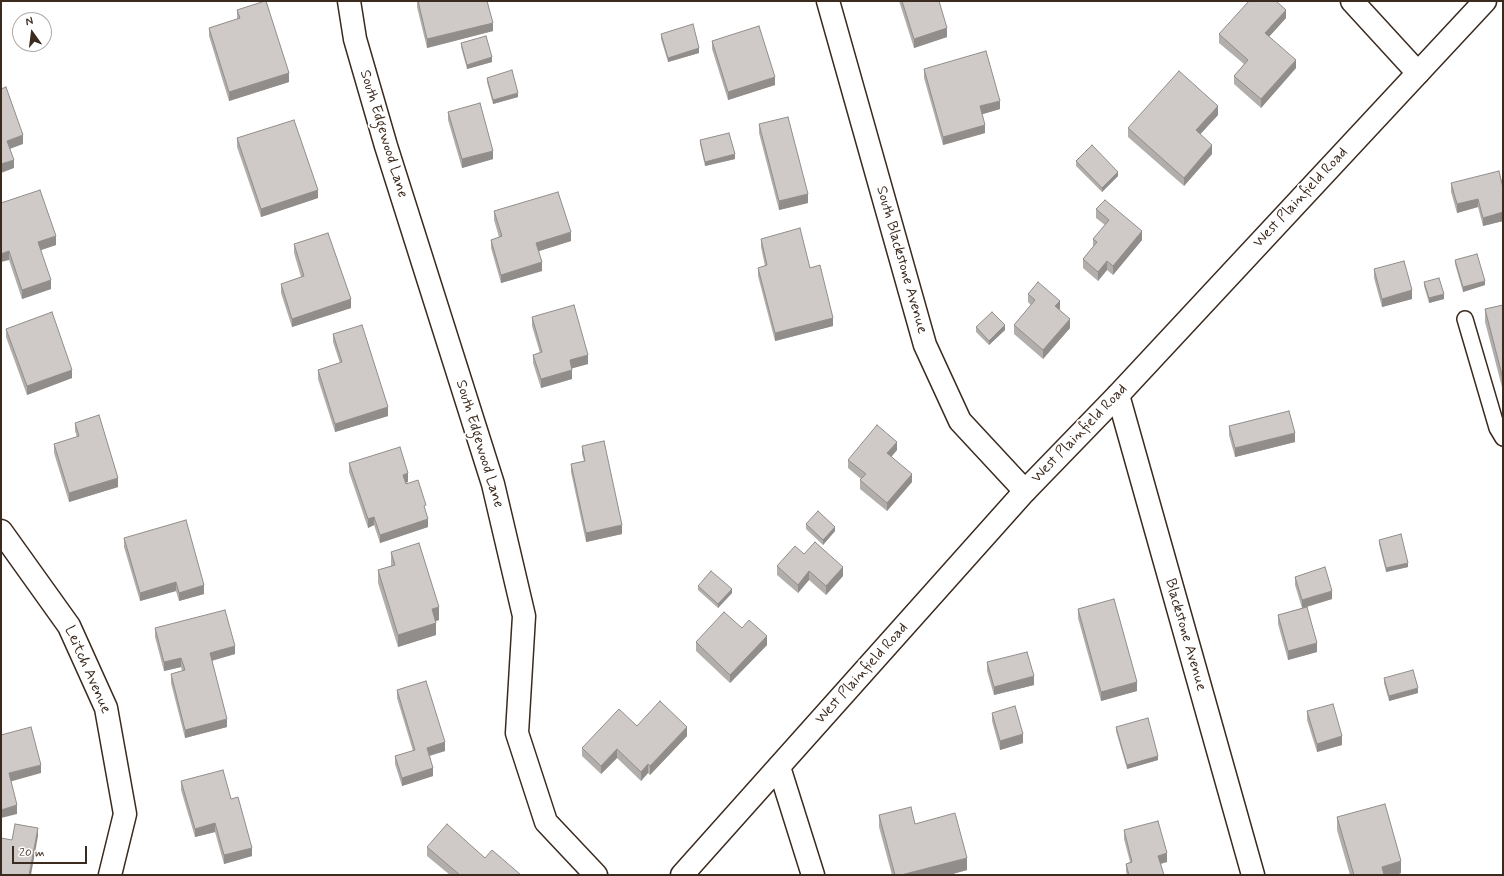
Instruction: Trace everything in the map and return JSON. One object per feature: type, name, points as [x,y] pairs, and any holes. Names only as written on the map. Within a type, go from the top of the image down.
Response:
[{"type":"street","name":"South Edgewood Lane","points":[[350,1],[355,39],[386,146],[492,484],[524,616],[517,733],[546,822],[596,875]]},
{"type":"street","name":"South Blackstone Avenue","points":[[828,1],[925,345],[960,421],[1025,492]]},
{"type":"street","points":[[1352,1],[1418,73]]},
{"type":"street","name":"West Plainfield Road","points":[[682,875],[1025,492],[1118,395],[1485,1]]},
{"type":"street","name":"Blackstone Avenue","points":[[1118,395],[1253,875]]},
{"type":"street","name":"Leitch Avenue","points":[[1,531],[69,626],[106,708],[125,814],[110,875]]},
{"type":"street","points":[[779,766],[813,875]]},
{"type":"lane","points":[[1465,319],[1497,428],[1503,438]]},
{"type":"building","points":[[266,1],[289,73],[229,92],[209,28],[240,18],[237,10]]},
{"type":"building","points":[[418,1],[487,1],[493,23],[427,39]]},
{"type":"building","points":[[902,1],[939,1],[947,28],[914,39]]},
{"type":"building","points":[[1249,1],[1276,1],[1286,10],[1265,33],[1296,60],[1261,99],[1234,76],[1248,60],[1219,34]]},
{"type":"building","points":[[693,24],[699,48],[668,58],[661,34]]},
{"type":"building","points":[[759,26],[775,77],[728,92],[712,41]]},
{"type":"building","points":[[486,36],[492,57],[467,65],[461,43]]},
{"type":"building","points":[[986,51],[1000,101],[980,106],[985,125],[943,137],[924,69]]},
{"type":"building","points":[[512,70],[518,93],[493,100],[487,78]]},
{"type":"building","points":[[1179,71],[1218,106],[1196,130],[1212,145],[1184,178],[1128,128]]},
{"type":"building","points":[[6,87],[23,135],[7,141],[14,160],[1,164],[1,89]]},
{"type":"building","points":[[480,103],[493,151],[462,159],[448,112]]},
{"type":"building","points":[[788,117],[808,194],[779,201],[759,124]]},
{"type":"building","points":[[294,120],[318,190],[261,209],[237,138]]},
{"type":"building","points":[[729,133],[735,154],[705,162],[700,140]]},
{"type":"building","points":[[1092,145],[1118,172],[1102,188],[1076,161]]},
{"type":"building","points":[[1499,171],[1503,188],[1503,212],[1483,218],[1478,199],[1457,204],[1451,183]]},
{"type":"building","points":[[40,190],[56,236],[38,242],[51,280],[22,290],[9,251],[1,254],[1,203]]},
{"type":"building","points":[[558,192],[571,232],[536,243],[542,262],[501,275],[491,240],[502,236],[494,211]]},
{"type":"building","points":[[1105,200],[1142,231],[1113,266],[1107,261],[1098,272],[1083,259],[1097,242],[1093,239],[1109,220],[1096,209]]},
{"type":"building","points":[[800,228],[810,268],[820,265],[833,318],[775,333],[758,268],[767,265],[761,239]]},
{"type":"building","points":[[328,233],[351,299],[292,319],[281,284],[304,276],[294,244]]},
{"type":"building","points":[[1477,254],[1485,281],[1463,287],[1455,260]]},
{"type":"building","points":[[1404,261],[1412,290],[1382,299],[1374,269]]},
{"type":"building","points":[[1439,278],[1444,294],[1429,298],[1424,282]]},
{"type":"building","points":[[1038,282],[1060,301],[1055,306],[1070,319],[1043,350],[1014,325],[1035,300],[1028,294]]},
{"type":"building","points":[[574,305],[588,355],[570,360],[572,370],[541,379],[533,355],[542,352],[532,317]]},
{"type":"building","points":[[1503,305],[1503,379],[1485,309]]},
{"type":"building","points":[[52,312],[72,370],[27,386],[6,329]]},
{"type":"building","points":[[992,312],[1005,325],[989,341],[976,327]]},
{"type":"building","points":[[362,325],[388,407],[335,424],[318,370],[342,362],[333,334]]},
{"type":"building","points":[[1289,411],[1295,433],[1235,448],[1229,426]]},
{"type":"building","points":[[99,415],[118,478],[69,493],[54,444],[79,436],[75,423]]},
{"type":"building","points":[[877,425],[897,442],[887,453],[912,474],[887,503],[860,480],[866,474],[848,460]]},
{"type":"building","points":[[604,441],[622,525],[586,533],[571,464],[585,461],[582,446]]},
{"type":"building","points":[[400,447],[408,473],[403,475],[406,484],[418,480],[426,505],[424,506],[428,519],[380,535],[374,517],[368,519],[349,463]]},
{"type":"building","points":[[818,511],[835,527],[823,540],[806,524]]},
{"type":"building","points":[[186,520],[204,585],[179,593],[176,582],[140,593],[124,538]]},
{"type":"building","points":[[1401,534],[1408,563],[1386,568],[1379,540]]},
{"type":"building","points":[[815,542],[843,567],[826,586],[809,571],[798,585],[777,566],[795,546],[804,554]]},
{"type":"building","points":[[419,543],[439,607],[432,609],[436,623],[398,635],[378,570],[395,565],[391,552]]},
{"type":"building","points":[[1325,567],[1332,591],[1302,600],[1295,577]]},
{"type":"building","points":[[711,571],[732,589],[718,604],[698,586]]},
{"type":"building","points":[[1114,599],[1137,682],[1101,692],[1078,609]]},
{"type":"building","points":[[1307,607],[1317,643],[1288,651],[1278,615]]},
{"type":"building","points":[[225,610],[235,646],[210,653],[227,719],[185,730],[171,674],[185,670],[181,658],[164,662],[155,628]]},
{"type":"building","points":[[724,612],[742,628],[749,620],[767,636],[730,675],[696,642]]},
{"type":"building","points":[[1027,652],[1034,676],[994,687],[987,662]]},
{"type":"building","points":[[1413,670],[1418,688],[1389,696],[1384,678]]},
{"type":"building","points":[[426,681],[445,742],[427,748],[433,768],[402,778],[395,756],[415,750],[397,690]]},
{"type":"building","points":[[660,701],[687,727],[650,766],[648,764],[641,772],[617,749],[601,766],[582,748],[619,709],[637,726]]},
{"type":"building","points":[[1333,704],[1342,736],[1317,744],[1307,711]]},
{"type":"building","points":[[1015,706],[1023,734],[1000,741],[992,713]]},
{"type":"building","points":[[1148,718],[1158,756],[1127,765],[1116,727]]},
{"type":"building","points":[[31,727],[41,765],[9,773],[17,805],[1,810],[1,735]]},
{"type":"building","points":[[223,770],[231,799],[238,797],[252,848],[224,855],[215,823],[195,829],[181,781]]},
{"type":"building","points":[[1385,804],[1401,861],[1382,867],[1384,875],[1354,875],[1337,817]]},
{"type":"building","points":[[911,807],[915,824],[955,813],[967,858],[901,875],[895,875],[879,815]]},
{"type":"building","points":[[1158,821],[1167,853],[1158,856],[1164,875],[1129,875],[1126,864],[1132,862],[1124,830]]},
{"type":"building","points":[[15,824],[38,828],[29,875],[1,875],[1,838],[12,840]]},
{"type":"building","points":[[447,824],[485,858],[492,850],[521,875],[460,875],[427,847]]}]
